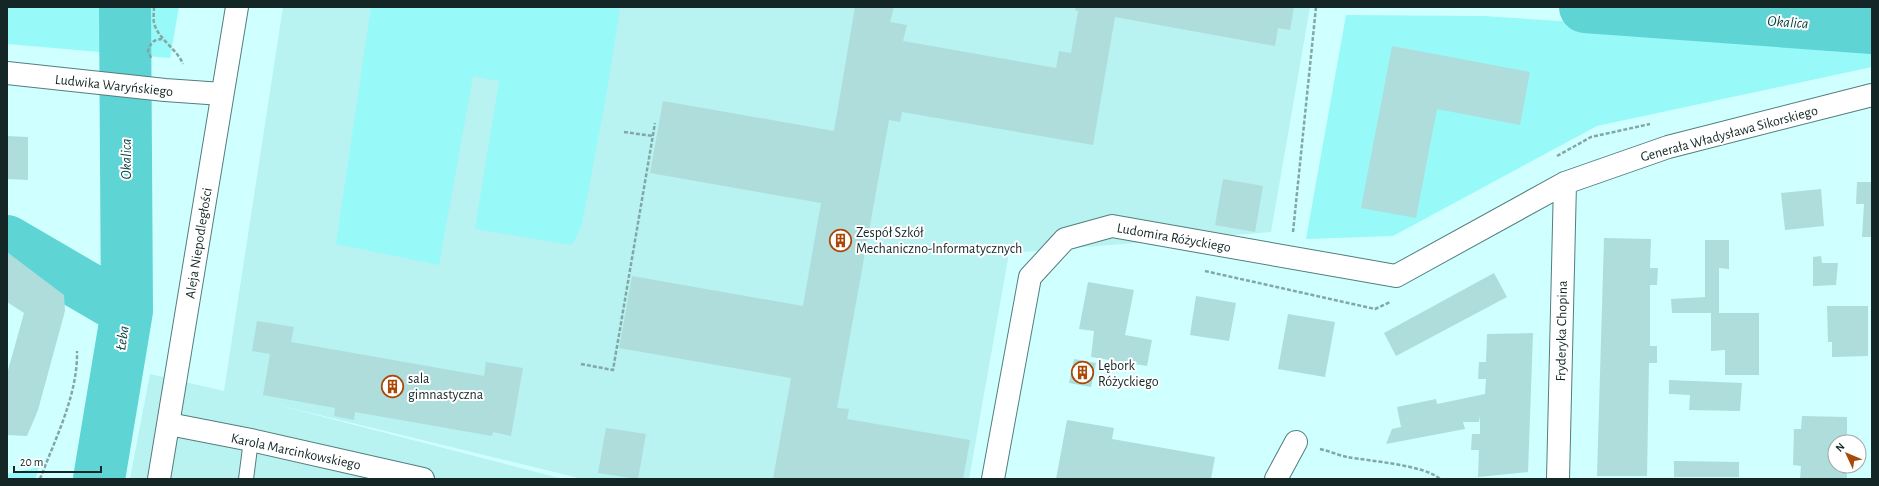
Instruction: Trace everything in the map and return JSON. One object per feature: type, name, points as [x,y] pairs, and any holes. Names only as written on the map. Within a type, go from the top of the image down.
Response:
[{"type":"street","name":"Aleja Niepodległości","points":[[159,479],[237,7]]},
{"type":"street","name":"Ludwika Waryńskiego","points":[[7,73],[164,90],[222,94]]},
{"type":"street","name":"Generała Władysława Sikorskiego","points":[[1396,276],[1565,183],[1668,147],[1872,95]]},
{"type":"street","name":"Fryderyka Chopina","points":[[1558,479],[1565,183]]},
{"type":"street","name":"Ludomira Różyckiego","points":[[993,479],[1030,277],[1065,238],[1112,226],[1396,276]]},
{"type":"street","name":"Karola Marcinkowskiego","points":[[169,424],[251,440],[423,479]]},
{"type":"street","points":[[1276,479],[1296,442]]},
{"type":"lane","points":[[246,479],[251,440]]},
{"type":"path","points":[[154,7],[154,23],[180,57],[183,65],[182,71]]},
{"type":"path","points":[[1291,258],[1316,7]]},
{"type":"path","points":[[151,58],[148,51],[150,44],[156,39],[165,39]]},
{"type":"path","points":[[581,364],[613,370],[655,123]]},
{"type":"path","points":[[624,132],[653,136]]},
{"type":"path","points":[[1197,269],[1375,310],[1395,299]]},
{"type":"path","points":[[40,479],[65,413],[77,369],[77,351]]},
{"type":"path","points":[[1296,442],[1345,456],[1407,467],[1436,475],[1440,479]]},
{"type":"shaded area","points":[[7,7],[179,7],[170,58],[7,44]]},
{"type":"shaded area","points":[[283,7],[1310,7],[1271,232],[1009,253],[969,479],[583,479],[266,402],[563,479],[130,479],[150,374],[224,391]]},
{"type":"shaded area","points":[[371,7],[620,7],[606,97],[582,224],[572,245],[475,229],[499,81],[473,76],[439,265],[336,244]]},
{"type":"shaded area","points":[[1346,15],[1483,16],[1872,41],[1872,67],[1597,126],[1393,236],[1306,239]]},
{"type":"shaded area","points":[[39,467],[35,479],[7,479],[7,474]]},
{"type":"building","name":"Zespół Szkół Mechaniczno-Informatycznych","points":[[855,7],[894,7],[890,22],[907,25],[903,41],[1056,68],[1059,51],[1071,53],[1078,11],[1075,10],[1076,7],[1294,7],[1290,30],[1278,28],[1275,46],[1115,17],[1093,145],[902,112],[900,122],[889,120],[837,408],[849,409],[847,419],[970,440],[963,479],[773,479],[791,378],[619,348],[632,276],[803,306],[821,203],[650,173],[663,101],[834,131]]},
{"type":"building","points":[[1392,46],[1530,72],[1520,125],[1437,109],[1416,218],[1361,208]]},
{"type":"building","points":[[7,136],[28,137],[28,180],[7,179]]},
{"type":"building","points":[[1223,179],[1263,186],[1255,232],[1215,225]]},
{"type":"building","points":[[1857,182],[1872,182],[1872,237],[1862,237],[1864,204],[1856,204]]},
{"type":"building","points":[[1821,189],[1824,226],[1785,230],[1781,193]]},
{"type":"building","points":[[1604,238],[1651,239],[1650,268],[1658,268],[1657,285],[1650,285],[1650,346],[1657,346],[1657,363],[1649,363],[1647,476],[1597,476]]},
{"type":"building","points":[[1705,240],[1729,240],[1729,269],[1719,268],[1719,313],[1759,313],[1759,375],[1725,375],[1725,350],[1711,351],[1711,313],[1672,313],[1671,299],[1705,297]]},
{"type":"building","points":[[7,252],[64,295],[65,311],[38,410],[27,436],[7,435],[7,374],[24,313],[7,302]]},
{"type":"building","points":[[1821,256],[1822,263],[1838,263],[1836,285],[1813,286],[1813,257]]},
{"type":"building","points":[[1494,273],[1507,297],[1396,356],[1384,333]]},
{"type":"building","points":[[1088,282],[1134,290],[1125,335],[1152,340],[1147,366],[1091,357],[1094,331],[1079,329]]},
{"type":"building","points":[[1196,296],[1236,303],[1229,341],[1190,335]]},
{"type":"building","points":[[1827,306],[1868,306],[1868,356],[1832,357],[1832,342],[1828,342]]},
{"type":"building","points":[[1288,314],[1335,322],[1325,377],[1278,369]]},
{"type":"building","name":"sala gimnastyczna","points":[[257,321],[294,327],[291,342],[484,376],[486,362],[523,368],[511,436],[493,432],[492,436],[355,412],[354,420],[334,416],[335,408],[263,395],[270,354],[252,351]]},
{"type":"building","points":[[1533,333],[1528,472],[1478,477],[1479,450],[1471,450],[1472,434],[1480,434],[1480,416],[1479,422],[1463,422],[1465,429],[1386,444],[1392,429],[1401,427],[1397,407],[1436,399],[1437,404],[1485,394],[1486,379],[1478,379],[1479,362],[1486,362],[1487,334]]},
{"type":"building","name":"Lębork Różyckiego","points":[[1074,359],[1096,363],[1091,387],[1069,383]]},
{"type":"building","points":[[1669,380],[1742,383],[1740,411],[1689,410],[1690,395],[1669,394]]},
{"type":"building","points":[[1802,416],[1847,417],[1847,434],[1827,434],[1827,474],[1847,474],[1847,479],[1800,479],[1801,466],[1793,465],[1794,429],[1801,429]]},
{"type":"building","points":[[1067,420],[1114,428],[1112,439],[1215,457],[1211,479],[1056,479]]},
{"type":"building","points":[[606,428],[646,434],[638,479],[598,473]]},
{"type":"building","points":[[1674,461],[1739,462],[1739,477],[1674,477]]},
{"type":"waterway","name":"Okalica","points":[[125,7],[127,311]]},
{"type":"waterway","name":"Okalica","points":[[1585,7],[1872,28]]},
{"type":"waterway","points":[[1843,26],[1850,7]]},
{"type":"waterway","name":"Łeba","points":[[7,241],[127,311],[99,479]]},
{"type":"place","name":"Zespół Szkół Mechaniczno-Informatycznych","points":[[841,240]]},
{"type":"place","name":"Lębork Różyckiego","points":[[1083,373]]},
{"type":"place","name":"sala gimnastyczna","points":[[392,386]]}]
